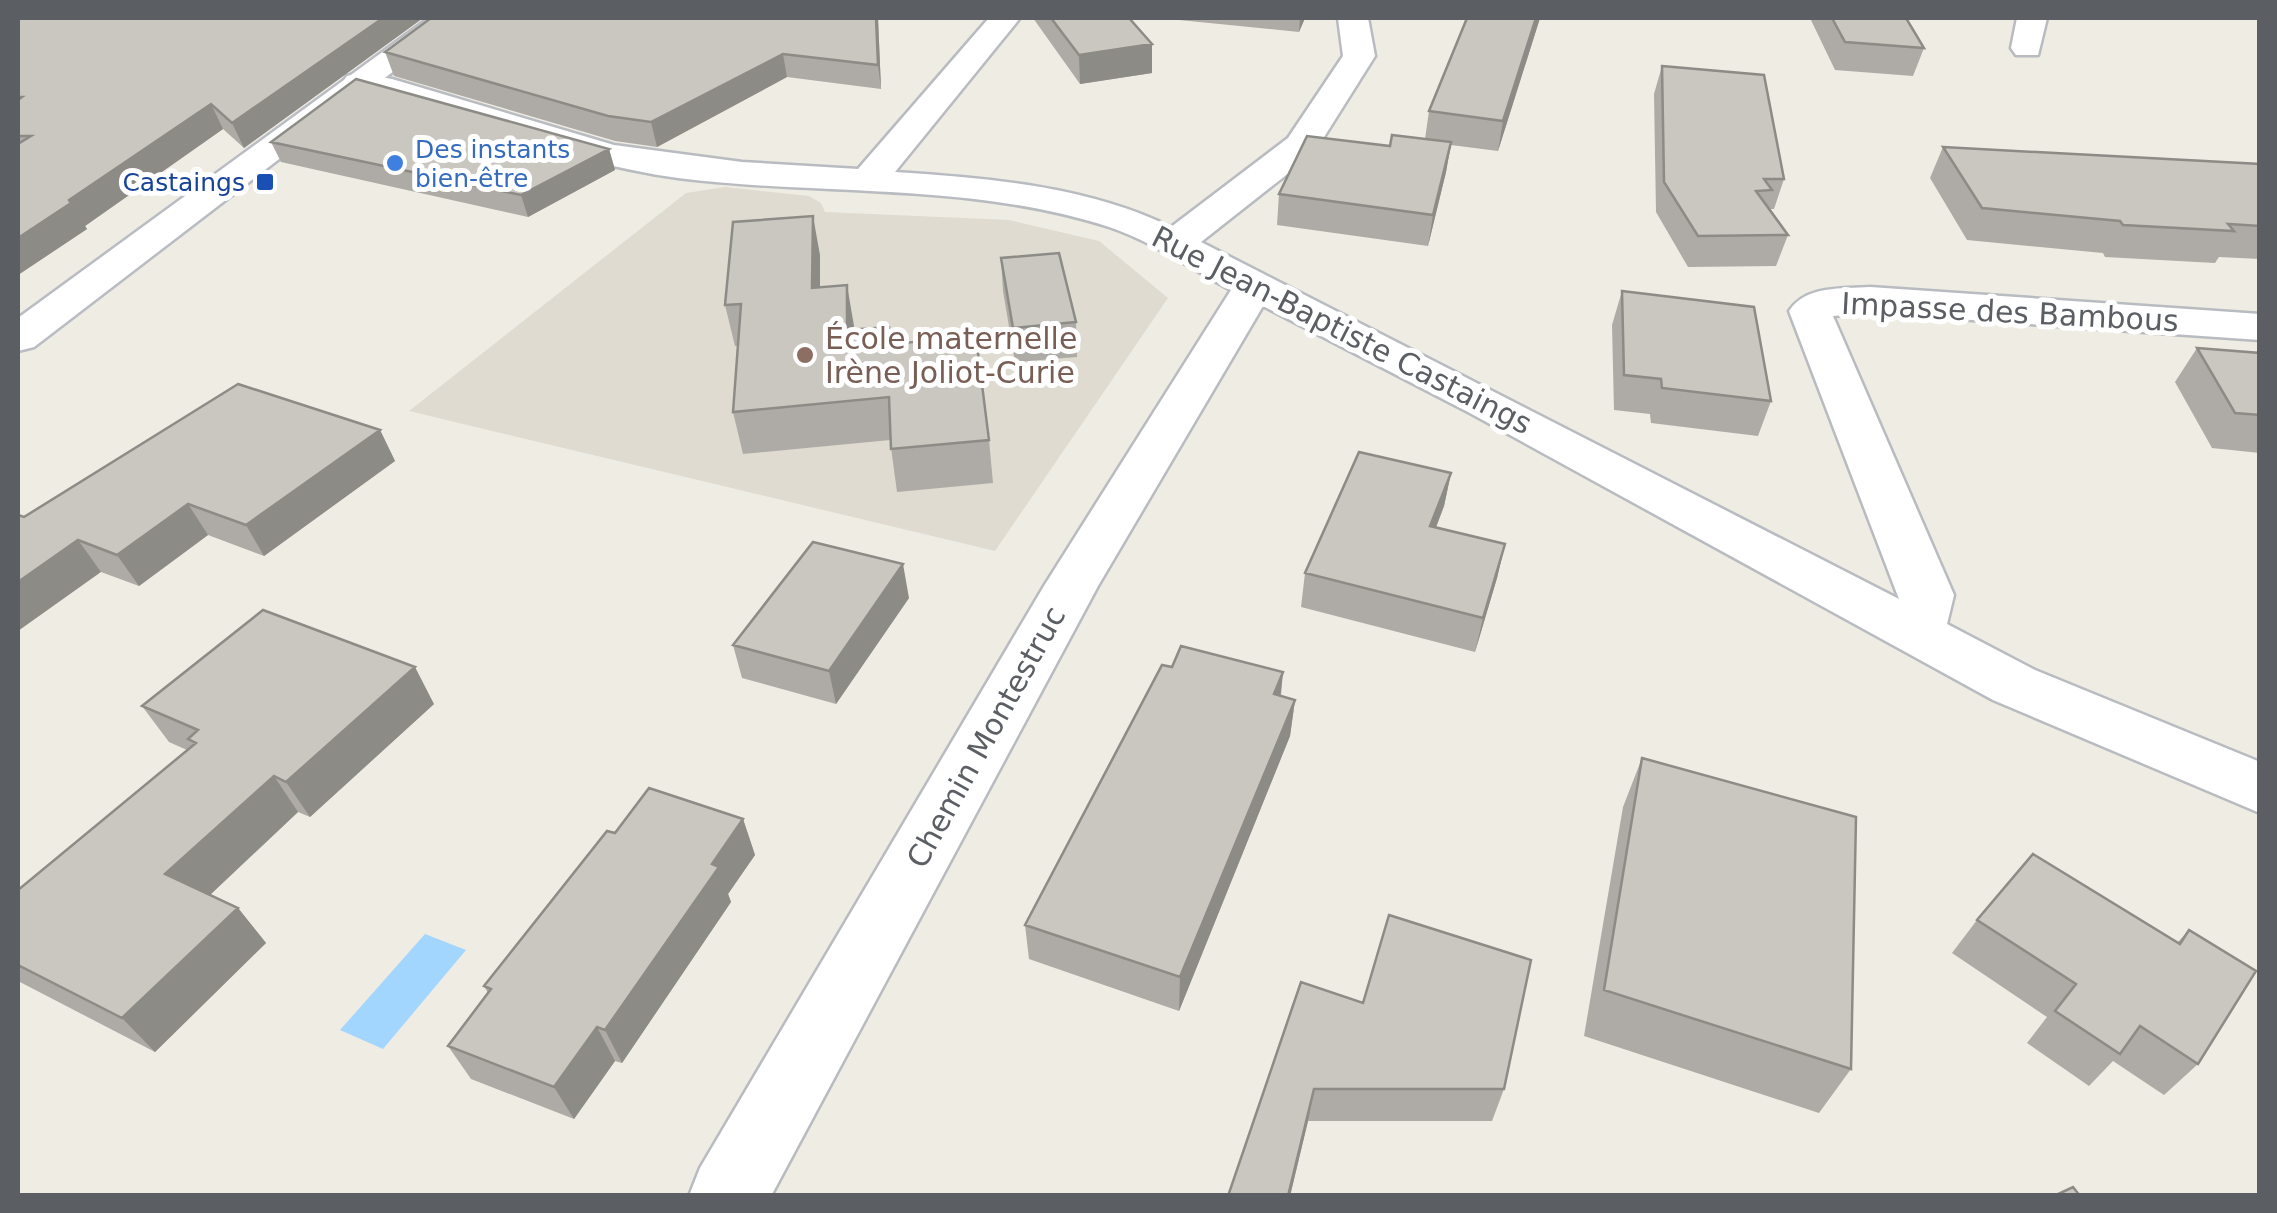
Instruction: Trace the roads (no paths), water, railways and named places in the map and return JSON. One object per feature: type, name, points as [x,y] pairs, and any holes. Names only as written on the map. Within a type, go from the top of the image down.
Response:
[{"type":"street","points":[[18,338],[448,18]]},
{"type":"street","points":[[867,182],[1005,18]]},
{"type":"street","points":[[1177,242],[1301,145],[1359,56],[1353,18]]},
{"type":"street","name":"Rue Jean-Baptiste Castaings","points":[[358,83],[438,100],[613,156],[1066,201],[1126,220],[1177,242],[2014,685],[2260,789]]},
{"type":"street","name":"Chemin Montestruc","points":[[728,1196],[1072,586],[1255,285]]},
{"type":"street","name":"Impasse des Bambous","points":[[1917,634],[1927,595],[1810,311],[1827,302],[1870,300],[2260,328]]},
{"type":"water","points":[[425,934],[466,950],[383,1049],[340,1030]]},
{"type":"place","name":"Des instants bien-être","points":[[395,163]]},
{"type":"place","name":"Castaings","points":[[265,182]]},
{"type":"place","name":"École maternelle Irène Joliot-Curie","points":[[805,355]]}]
